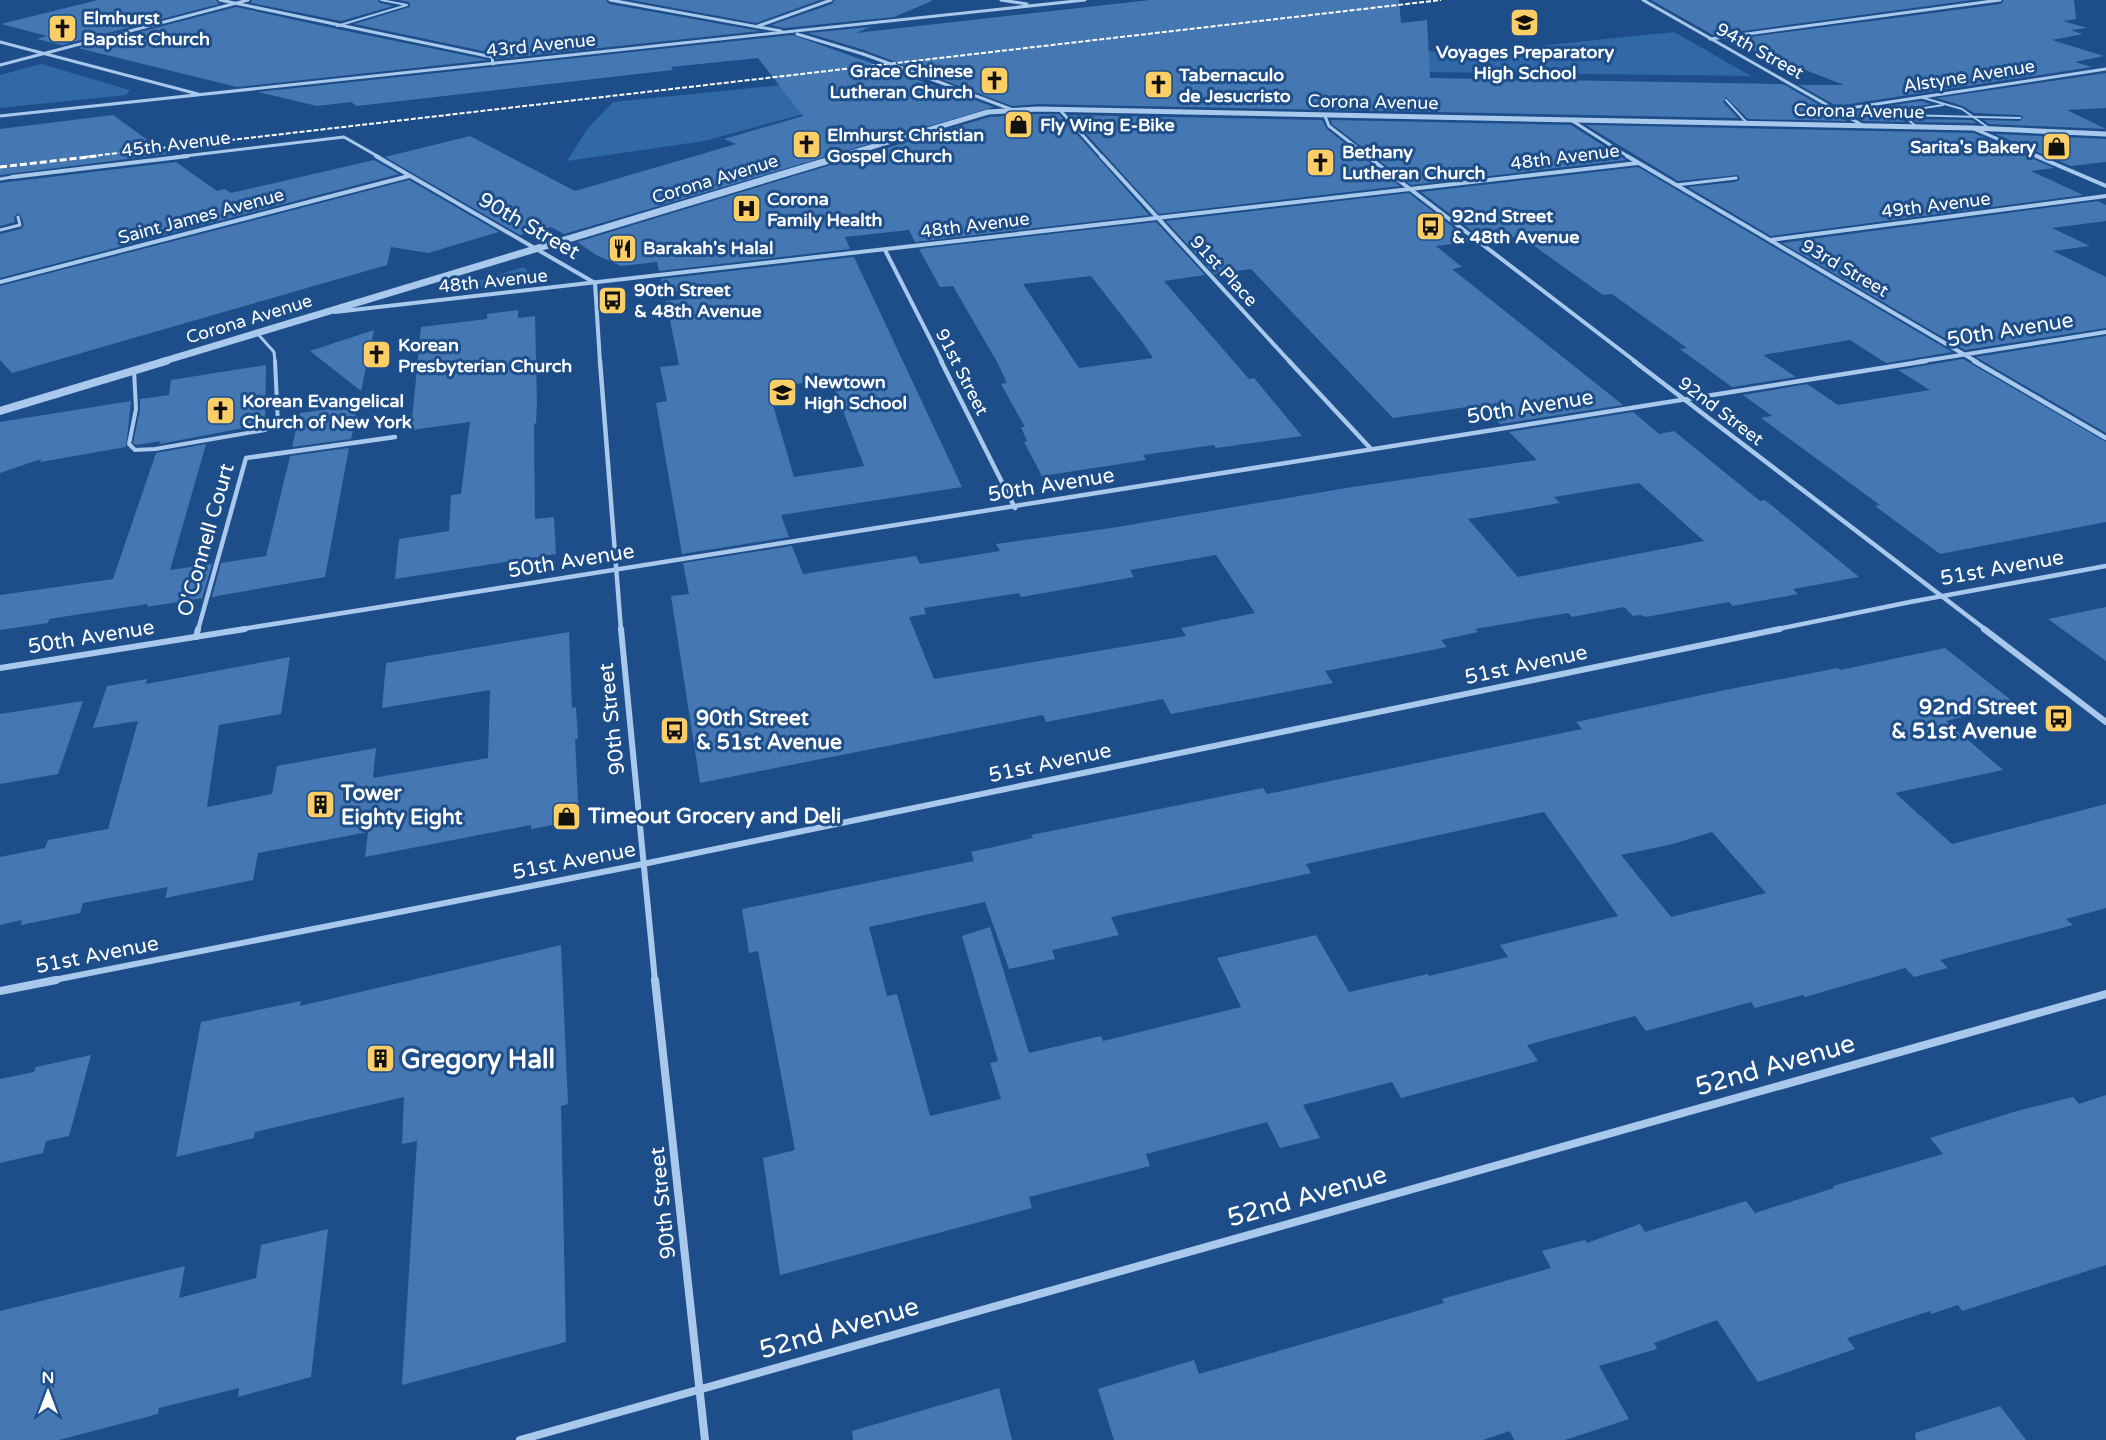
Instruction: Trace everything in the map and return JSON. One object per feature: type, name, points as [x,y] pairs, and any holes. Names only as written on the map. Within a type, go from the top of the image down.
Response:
[{"type":"street","points":[[220,0],[492,57],[493,64]]},
{"type":"street","points":[[0,65],[248,0]]},
{"type":"street","points":[[610,0],[809,36],[1013,110]]},
{"type":"street","points":[[758,27],[831,0]]},
{"type":"street","points":[[1001,0],[1035,5]]},
{"type":"street","name":"43rd Avenue","points":[[0,116],[1085,0]]},
{"type":"street","name":"94th Street","points":[[1643,0],[1864,126]]},
{"type":"street","points":[[1710,39],[2000,0]]},
{"type":"street","points":[[0,42],[202,95]]},
{"type":"street","name":"Alstyne Avenue","points":[[1837,110],[2106,69]]},
{"type":"street","name":"Corona Avenue","points":[[0,411],[977,115],[1013,110],[1972,128],[2106,134]]},
{"type":"street","name":"91st Place","points":[[1060,110],[1156,218],[1371,449]]},
{"type":"street","name":"92nd Street","points":[[1326,116],[1329,126],[1410,189],[2106,722]]},
{"type":"street","name":"93rd Street","points":[[1571,120],[1638,163],[2106,438]]},
{"type":"street","points":[[1972,128],[2106,186]]},
{"type":"street","name":"90th Street","points":[[344,137],[595,283],[614,571],[705,1440]]},
{"type":"street","name":"45th Avenue","points":[[12,177],[344,137]]},
{"type":"street","name":"48th Avenue","points":[[316,314],[1638,163]]},
{"type":"street","name":"Saint James Avenue","points":[[0,282],[409,176]]},
{"type":"street","name":"49th Avenue","points":[[1770,240],[2106,196]]},
{"type":"street","name":"91st Street","points":[[885,249],[1014,508]]},
{"type":"street","name":"50th Avenue","points":[[0,668],[2106,332]]},
{"type":"street","name":"O'Connell Court","points":[[196,637],[246,458],[395,437]]},
{"type":"street","name":"51st Avenue","points":[[0,991],[643,864],[1943,596],[2106,566]]},
{"type":"street","name":"52nd Avenue","points":[[520,1440],[2106,994]]},
{"type":"lane","points":[[338,26],[407,5],[381,0]]},
{"type":"lane","points":[[1920,97],[1962,109],[1989,129]]},
{"type":"lane","points":[[1726,100],[1748,124]]},
{"type":"lane","points":[[1917,127],[1899,112],[1946,105]]},
{"type":"lane","points":[[1903,115],[2020,118]]},
{"type":"lane","points":[[0,179],[12,177]]},
{"type":"lane","points":[[1676,185],[1736,178]]},
{"type":"lane","points":[[0,230],[20,225],[18,217]]},
{"type":"lane","points":[[134,369],[136,409],[129,444],[135,450],[265,430],[278,424],[279,417],[274,352],[256,332]]},
{"type":"shaded area","points":[[1674,32],[1751,76],[1425,72],[1427,51],[1461,54]]},
{"type":"shaded area","points":[[41,64],[130,90],[126,95],[0,108],[0,75]]},
{"type":"shaded area","points":[[791,84],[845,103],[704,141],[567,161],[588,128],[613,102]]},
{"type":"shaded area","points":[[524,267],[539,281],[441,292]]},
{"type":"building","points":[[98,0],[216,0],[219,4],[62,45],[37,39],[47,36],[1,24]]},
{"type":"building","points":[[252,0],[378,0],[380,3],[393,6],[341,21],[251,3]]},
{"type":"building","points":[[399,0],[606,0],[609,4],[760,31],[496,59],[493,53],[354,24],[410,7],[409,2]]},
{"type":"building","points":[[631,0],[820,0],[756,23]]},
{"type":"building","points":[[835,0],[932,1],[894,17],[784,28],[771,25],[832,4]]},
{"type":"building","points":[[1150,0],[1399,0],[1401,23],[1427,20],[1430,78],[1783,84],[1847,121],[1748,119],[1726,97],[1723,102],[1738,118],[1038,104],[1012,106],[864,50],[808,33],[870,27],[856,33]]},
{"type":"building","points":[[1651,0],[1972,0],[1713,35]]},
{"type":"building","points":[[2004,0],[2074,0],[2076,19],[2063,21],[2087,28],[2070,30],[2083,34],[2052,40],[2104,56],[2075,62],[2092,67],[1837,106],[1799,85],[1844,85],[1727,40],[2001,4]]},
{"type":"building","points":[[236,7],[488,60],[237,87],[78,48]]},
{"type":"building","points":[[793,35],[994,107],[564,234],[551,227],[520,235],[385,157],[470,136],[575,191],[736,144],[724,139],[803,116],[758,58],[671,67],[673,70],[357,106],[351,102],[317,106],[258,92]]},
{"type":"building","points":[[2106,73],[2106,108],[2067,110],[2106,129],[1989,124],[1984,120],[2020,121],[2023,117],[1974,113],[1963,106],[1937,98]]},
{"type":"building","points":[[1921,101],[1931,104],[1896,110],[1896,114],[1905,122],[1863,121],[1847,112]]},
{"type":"building","points":[[1059,114],[1149,215],[915,242],[909,230],[845,237],[850,249],[659,271],[657,262],[621,266],[596,255],[577,242],[989,117]]},
{"type":"building","points":[[113,115],[167,154],[0,175],[0,129]]},
{"type":"building","points":[[1069,115],[1322,120],[1327,129],[1400,186],[1159,214]]},
{"type":"building","points":[[1912,119],[1972,120],[1976,123],[1916,122]]},
{"type":"building","points":[[1331,120],[1571,125],[1626,160],[1411,185],[1332,124]]},
{"type":"building","points":[[1586,125],[1974,133],[2054,168],[2031,171],[2083,195],[1771,236],[1688,187],[1736,182],[1740,179],[1738,175],[1678,181]]},
{"type":"building","points":[[1995,134],[2106,139],[2106,162],[2071,166]]},
{"type":"building","points":[[374,160],[399,174],[0,278],[0,234],[21,229],[24,225],[18,213],[14,217],[15,222],[0,226],[0,183],[176,162],[217,191],[225,189],[231,193]]},
{"type":"building","points":[[1638,167],[1952,352],[1886,363],[1850,340],[1763,355],[1796,377],[1732,387],[1680,349],[1687,348],[1612,294],[1603,295],[1520,236],[1484,240],[1421,192]]},
{"type":"building","points":[[409,180],[499,232],[428,253],[391,247],[387,265],[12,373],[0,360],[0,286]]},
{"type":"building","points":[[1409,193],[1472,242],[1436,246],[1462,267],[1452,269],[1623,405],[1500,424],[1480,405],[1393,418],[1251,269],[1214,274],[1166,221]]},
{"type":"building","points":[[2098,201],[2106,205],[2106,221],[2052,228],[2090,246],[2053,251],[2106,277],[2106,328],[1965,350],[1782,243]]},
{"type":"building","points":[[1156,222],[1205,275],[1164,281],[1249,379],[1254,378],[1302,436],[1143,455],[1146,460],[1042,476],[1024,442],[1027,441],[1021,427],[1025,427],[1001,384],[1007,383],[997,362],[953,286],[940,287],[919,249]],"holes":[[[1091,276],[1153,358],[1079,368],[1023,284]]]},
{"type":"building","name":"Newtown High School","points":[[854,257],[962,487],[781,515],[789,537],[682,554],[656,403],[667,401],[660,367],[679,365],[666,301],[693,298],[662,285],[661,279]],"holes":[[[831,379],[864,466],[794,477],[768,388]]]},
{"type":"building","points":[[518,310],[518,318],[535,316],[537,403],[536,423],[534,424],[535,519],[554,517],[556,554],[395,579],[399,539],[449,531],[451,495],[461,494],[470,422],[411,430],[421,327],[487,319],[487,314]]},
{"type":"building","points":[[374,330],[361,391],[310,351]]},
{"type":"building","points":[[2106,336],[2106,433],[1976,357]]},
{"type":"building","points":[[1963,359],[2106,442],[2106,522],[1940,554],[1875,506],[1880,505],[1761,418],[1772,416],[1743,395],[1807,384],[1838,405],[1930,390],[1898,370]]},
{"type":"building","name":"Korean Evangelical Church of New York","points":[[266,365],[265,424],[159,444],[161,441],[136,445],[133,443],[140,399],[169,395],[171,380]]},
{"type":"building","points":[[131,401],[126,447],[40,462],[41,459],[0,473],[0,422]]},
{"type":"building","points":[[358,405],[351,439],[292,447],[300,413]]},
{"type":"building","points":[[1633,412],[1659,434],[1674,431],[1760,501],[1765,500],[1859,577],[1793,589],[1798,594],[1733,606],[1729,602],[1646,617],[1633,616],[1624,607],[1572,617],[1568,613],[1475,629],[1478,632],[1441,640],[1447,647],[1325,671],[1333,683],[1171,714],[1163,699],[1046,722],[1043,715],[700,783],[671,596],[689,594],[683,563],[792,546],[803,574],[916,556],[920,564],[1000,551],[996,544],[1111,528],[1346,488],[1537,460],[1509,432]],"holes":[[[1639,483],[1704,541],[1518,577],[1468,519],[1560,503],[1554,497]],[[1216,555],[1255,613],[1181,628],[1186,636],[934,679],[909,617],[926,614],[924,608],[1019,593],[1021,597],[1134,577],[1130,570]]]},
{"type":"building","points":[[206,444],[170,570],[212,564],[202,598],[49,619],[48,623],[0,630],[0,595],[113,579],[156,453]]},
{"type":"building","points":[[349,448],[325,577],[212,597],[221,563],[266,556],[290,456]]},
{"type":"building","points":[[2106,607],[2106,661],[2048,619]]},
{"type":"building","points":[[569,632],[572,708],[576,707],[578,739],[575,739],[579,820],[531,829],[531,825],[365,857],[368,832],[258,853],[253,880],[165,898],[168,887],[83,903],[80,913],[21,925],[22,920],[0,925],[0,857],[45,848],[48,840],[108,829],[138,721],[93,728],[107,686],[147,679],[146,684],[290,657],[281,714],[219,725],[207,807],[272,794],[277,766],[376,748],[373,778],[488,758],[490,690],[382,708],[386,663]]},
{"type":"building","points":[[1945,648],[2016,704],[1946,721],[2003,770],[1895,793],[1952,844],[2106,804],[2106,908],[2066,919],[2073,925],[1940,960],[1948,968],[1914,977],[1905,968],[1805,997],[1803,995],[1755,1008],[1751,1002],[1646,1031],[1635,1016],[1527,1045],[1538,1061],[1401,1098],[1392,1082],[1303,1105],[1320,1138],[1280,1148],[1267,1122],[1146,1154],[1150,1166],[1029,1197],[1032,1208],[780,1275],[763,1158],[795,1150],[758,951],[749,953],[742,909],[974,861],[971,852],[1033,838],[1031,835],[1263,788],[1267,794],[1582,729],[1576,722],[1720,691],[1838,668],[1840,670]],"holes":[[[1544,812],[1618,916],[1500,945],[1508,957],[1429,976],[1428,974],[1349,992],[1316,935],[1217,958],[1241,1007],[1103,1041],[1101,1036],[1029,1053],[990,927],[962,936],[998,1061],[990,1063],[1001,1099],[930,1116],[897,994],[887,996],[869,927],[985,902],[1009,969],[1055,959],[1052,950],[1119,935],[1111,917],[1311,873],[1306,864]],[[1712,832],[1766,893],[1671,917],[1621,855],[1673,844]]]},
{"type":"building","points":[[83,701],[58,774],[0,784],[0,714]]},
{"type":"building","points":[[561,945],[568,1104],[561,1106],[566,1342],[402,1385],[417,1141],[402,1144],[404,1097],[255,1132],[254,1138],[176,1157],[201,1022],[301,1001],[300,1006]]},
{"type":"building","points":[[91,1055],[69,1136],[46,1141],[43,1153],[0,1163],[0,1079],[34,1072],[36,1067]]},
{"type":"building","points":[[2106,1095],[2106,1265],[1962,1311],[1958,1305],[1931,1314],[1930,1311],[1847,1338],[1855,1349],[1758,1382],[1717,1320],[1654,1343],[1657,1349],[1599,1366],[1629,1419],[1565,1440],[1514,1440],[1510,1431],[1483,1440],[1114,1440],[1098,1389],[1194,1360],[1199,1374],[1444,1303],[1442,1299],[1551,1268],[1542,1251],[1585,1240],[1587,1243],[1640,1224],[1645,1232],[1746,1201],[1755,1213],[1834,1188],[1833,1186],[1943,1154],[1930,1138],[2017,1111],[2073,1097],[2079,1104]]},
{"type":"building","points":[[328,1229],[311,1377],[238,1397],[239,1388],[159,1408],[158,1414],[59,1440],[0,1440],[0,1311],[185,1266],[179,1298],[256,1278],[261,1245]]},
{"type":"building","points":[[999,1388],[1012,1440],[853,1440],[852,1431]]},
{"type":"building","points":[[2000,1406],[2026,1440],[1916,1440],[1915,1433]]},
{"type":"railway","points":[[84,157],[1441,0]]},
{"type":"railway","points":[[0,167],[97,156]]},
{"type":"place","name":"Voyages Preparatory High School","points":[[1525,23]]},
{"type":"place","name":"Elmhurst Baptist Church","points":[[62,28]]},
{"type":"place","name":"Grace Chinese Lutheran Church","points":[[994,81]]},
{"type":"place","name":"Tabernaculo de Jesucristo","points":[[1158,85]]},
{"type":"place","name":"Fly Wing E-Bike","points":[[1019,125]]},
{"type":"place","name":"Elmhurst Christian Gospel Church","points":[[806,145]]},
{"type":"place","name":"Sarita's Bakery","points":[[2057,147]]},
{"type":"place","name":"Bethany Lutheran Church","points":[[1321,162]]},
{"type":"place","name":"Corona Family Health","points":[[746,209]]},
{"type":"place","name":"92nd Street & 48th Avenue","points":[[1431,226]]},
{"type":"place","name":"Barakah's Halal","points":[[622,248]]},
{"type":"place","name":"90th Street & 48th Avenue","points":[[613,300]]},
{"type":"place","name":"Korean Presbyterian Church","points":[[377,355]]},
{"type":"place","name":"Newtown High School","points":[[783,392]]},
{"type":"place","name":"Korean Evangelical Church of New York","points":[[221,411]]},
{"type":"place","name":"92nd Street & 51st Avenue","points":[[2058,719]]},
{"type":"place","name":"90th Street & 51st Avenue","points":[[675,730]]},
{"type":"place","name":"Tower Eighty Eight","points":[[320,805]]},
{"type":"place","name":"Timeout Grocery and Deli","points":[[567,816]]},
{"type":"place","name":"Gregory Hall","points":[[380,1059]]}]
